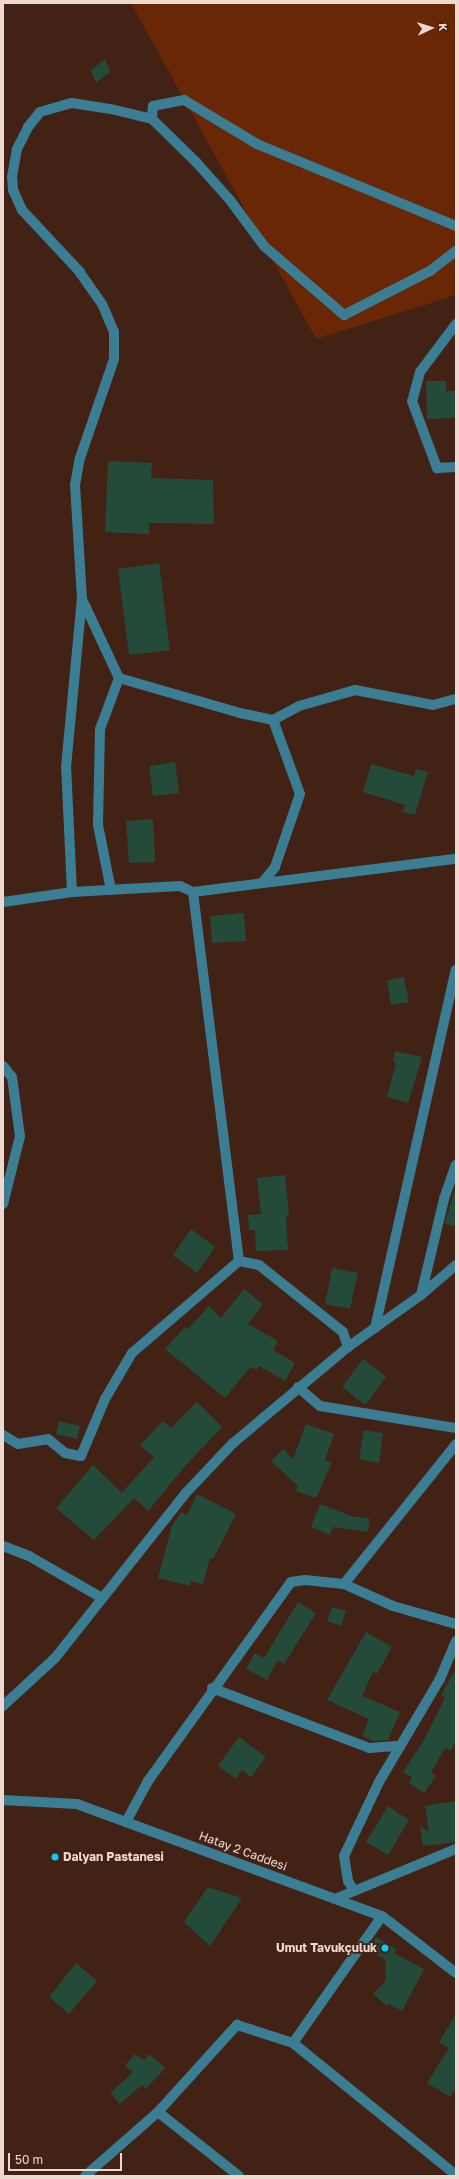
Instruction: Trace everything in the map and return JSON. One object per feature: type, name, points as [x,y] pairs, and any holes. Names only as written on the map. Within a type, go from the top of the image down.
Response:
[{"type":"street","points":[[152,119],[153,106],[184,100],[257,144],[456,226]]},
{"type":"street","points":[[72,892],[66,767],[82,599],[75,485],[80,458],[114,359],[114,332],[102,304],[80,272],[22,210],[13,190],[12,177],[18,149],[28,128],[40,112],[72,104],[111,109],[152,119],[196,162],[230,200],[264,246],[344,315],[430,271],[456,251]]},
{"type":"street","points":[[456,324],[420,372],[412,401],[437,468],[456,467]]},
{"type":"street","points":[[82,599],[119,678],[100,730],[98,825],[111,890]]},
{"type":"street","points":[[119,678],[240,713],[273,720],[299,706],[355,690],[433,705],[456,699]]},
{"type":"street","points":[[263,882],[275,867],[300,794],[273,720]]},
{"type":"street","points":[[3,902],[72,892],[180,886],[194,892],[263,882],[456,859]]},
{"type":"street","points":[[194,892],[239,1262]]},
{"type":"street","points":[[375,1328],[456,970]]},
{"type":"street","points":[[3,1066],[12,1077],[20,1136],[3,1204]]},
{"type":"street","points":[[420,1296],[444,1199],[456,1165]]},
{"type":"street","points":[[3,1435],[18,1444],[48,1439],[65,1453],[81,1456],[105,1399],[132,1353],[239,1262],[259,1265],[343,1332],[348,1348]]},
{"type":"street","points":[[3,1706],[55,1658],[185,1494],[233,1443],[298,1387],[348,1348],[420,1296],[456,1266]]},
{"type":"street","points":[[298,1387],[320,1406],[456,1428]]},
{"type":"street","points":[[344,1584],[456,1444]]},
{"type":"street","points":[[3,1546],[29,1556],[102,1598]]},
{"type":"street","points":[[126,1822],[148,1781],[212,1688],[291,1582],[305,1580],[344,1584],[393,1606],[456,1624]]},
{"type":"street","points":[[354,1891],[348,1881],[344,1856],[379,1782],[440,1680],[456,1641]]},
{"type":"street","points":[[212,1688],[369,1748],[400,1746]]},
{"type":"street","name":"Hatay 2 Caddesi","points":[[3,1800],[77,1804],[382,1916],[456,1973]]},
{"type":"street","points":[[335,1899],[456,1849]]},
{"type":"street","points":[[293,2043],[382,1916]]},
{"type":"street","points":[[85,2176],[158,2112],[237,2025],[293,2043],[456,2175]]},
{"type":"street","points":[[158,2112],[238,2176]]},
{"type":"shaded area","points":[[131,3],[456,3],[456,295],[316,339]]},
{"type":"building","points":[[105,59],[110,72],[96,83],[91,70]]},
{"type":"building","points":[[426,381],[446,381],[446,391],[456,391],[456,418],[427,419]]},
{"type":"building","points":[[108,461],[152,463],[151,478],[213,480],[214,524],[149,523],[149,534],[105,532]]},
{"type":"building","points":[[159,563],[170,650],[129,655],[118,569]]},
{"type":"building","points":[[175,762],[179,793],[153,796],[149,766]]},
{"type":"building","points":[[371,764],[414,776],[416,769],[428,772],[415,815],[403,812],[405,805],[363,792]]},
{"type":"building","points":[[153,819],[155,862],[129,863],[126,821]]},
{"type":"building","points":[[244,913],[246,941],[212,943],[210,916]]},
{"type":"building","points":[[404,977],[409,1002],[391,1005],[387,980]]},
{"type":"building","points":[[395,1051],[422,1057],[408,1103],[387,1097],[396,1063],[393,1062]]},
{"type":"building","points":[[285,1175],[289,1215],[286,1215],[288,1250],[256,1251],[255,1230],[249,1230],[248,1215],[261,1214],[257,1178]]},
{"type":"building","points":[[456,1185],[456,1227],[445,1223]]},
{"type":"building","points":[[191,1229],[215,1247],[197,1273],[173,1255]]},
{"type":"building","points":[[332,1268],[358,1273],[350,1309],[325,1304]]},
{"type":"building","points":[[244,1289],[263,1304],[248,1324],[278,1341],[273,1350],[295,1363],[285,1381],[259,1366],[257,1370],[250,1367],[225,1398],[165,1349],[185,1327],[188,1329],[209,1306],[221,1318]]},
{"type":"building","points":[[363,1359],[386,1377],[365,1405],[342,1387]]},
{"type":"building","points":[[197,1402],[222,1427],[186,1465],[148,1511],[134,1498],[94,1540],[56,1508],[93,1465],[122,1493],[154,1457],[140,1445],[163,1421],[171,1428]]},
{"type":"building","points":[[59,1421],[80,1426],[77,1439],[56,1434]]},
{"type":"building","points":[[306,1424],[334,1434],[325,1460],[332,1463],[316,1498],[296,1491],[298,1486],[271,1461],[283,1449],[293,1459]]},
{"type":"building","points":[[364,1430],[383,1433],[379,1463],[359,1459]]},
{"type":"building","points":[[197,1494],[236,1514],[213,1559],[210,1558],[203,1584],[191,1581],[190,1586],[158,1578],[172,1526],[181,1512],[187,1515]]},
{"type":"building","points":[[320,1504],[351,1516],[370,1519],[368,1532],[333,1527],[330,1535],[311,1527]]},
{"type":"building","points":[[298,1602],[316,1613],[284,1664],[278,1660],[267,1680],[246,1669],[255,1653],[264,1658]]},
{"type":"building","points":[[332,1607],[346,1611],[341,1626],[327,1621]]},
{"type":"building","points":[[366,1632],[392,1647],[377,1674],[373,1672],[362,1696],[400,1712],[388,1740],[374,1741],[362,1736],[369,1719],[327,1700]]},
{"type":"building","points":[[456,1669],[456,1741],[451,1751],[445,1748],[431,1772],[436,1776],[424,1793],[409,1783],[412,1777],[403,1772],[424,1740],[445,1698],[441,1695]]},
{"type":"building","points":[[239,1737],[266,1757],[251,1777],[242,1770],[236,1779],[218,1766]]},
{"type":"building","points":[[456,1801],[456,1842],[423,1846],[420,1826],[429,1832],[425,1806]]},
{"type":"building","points":[[388,1806],[409,1820],[388,1855],[366,1842]]},
{"type":"building","points":[[208,1887],[242,1898],[210,1946],[184,1922]]},
{"type":"building","points":[[376,1937],[396,1949],[394,1953],[424,1969],[402,2011],[389,2004],[387,2006],[373,1994],[386,1980],[385,1959],[368,1949]]},
{"type":"building","points":[[76,1963],[97,1981],[69,2014],[49,1997]]},
{"type":"building","points":[[456,2014],[456,2088],[450,2097],[427,2083],[449,2048],[439,2042]]},
{"type":"building","points":[[135,2054],[144,2060],[149,2054],[165,2068],[146,2089],[142,2085],[120,2104],[110,2093],[133,2072],[125,2066]]},
{"type":"place","name":"Dalyan Pastanesi","points":[[55,1857]]},
{"type":"place","name":"Umut Tavukçuluk","points":[[385,1948]]}]
